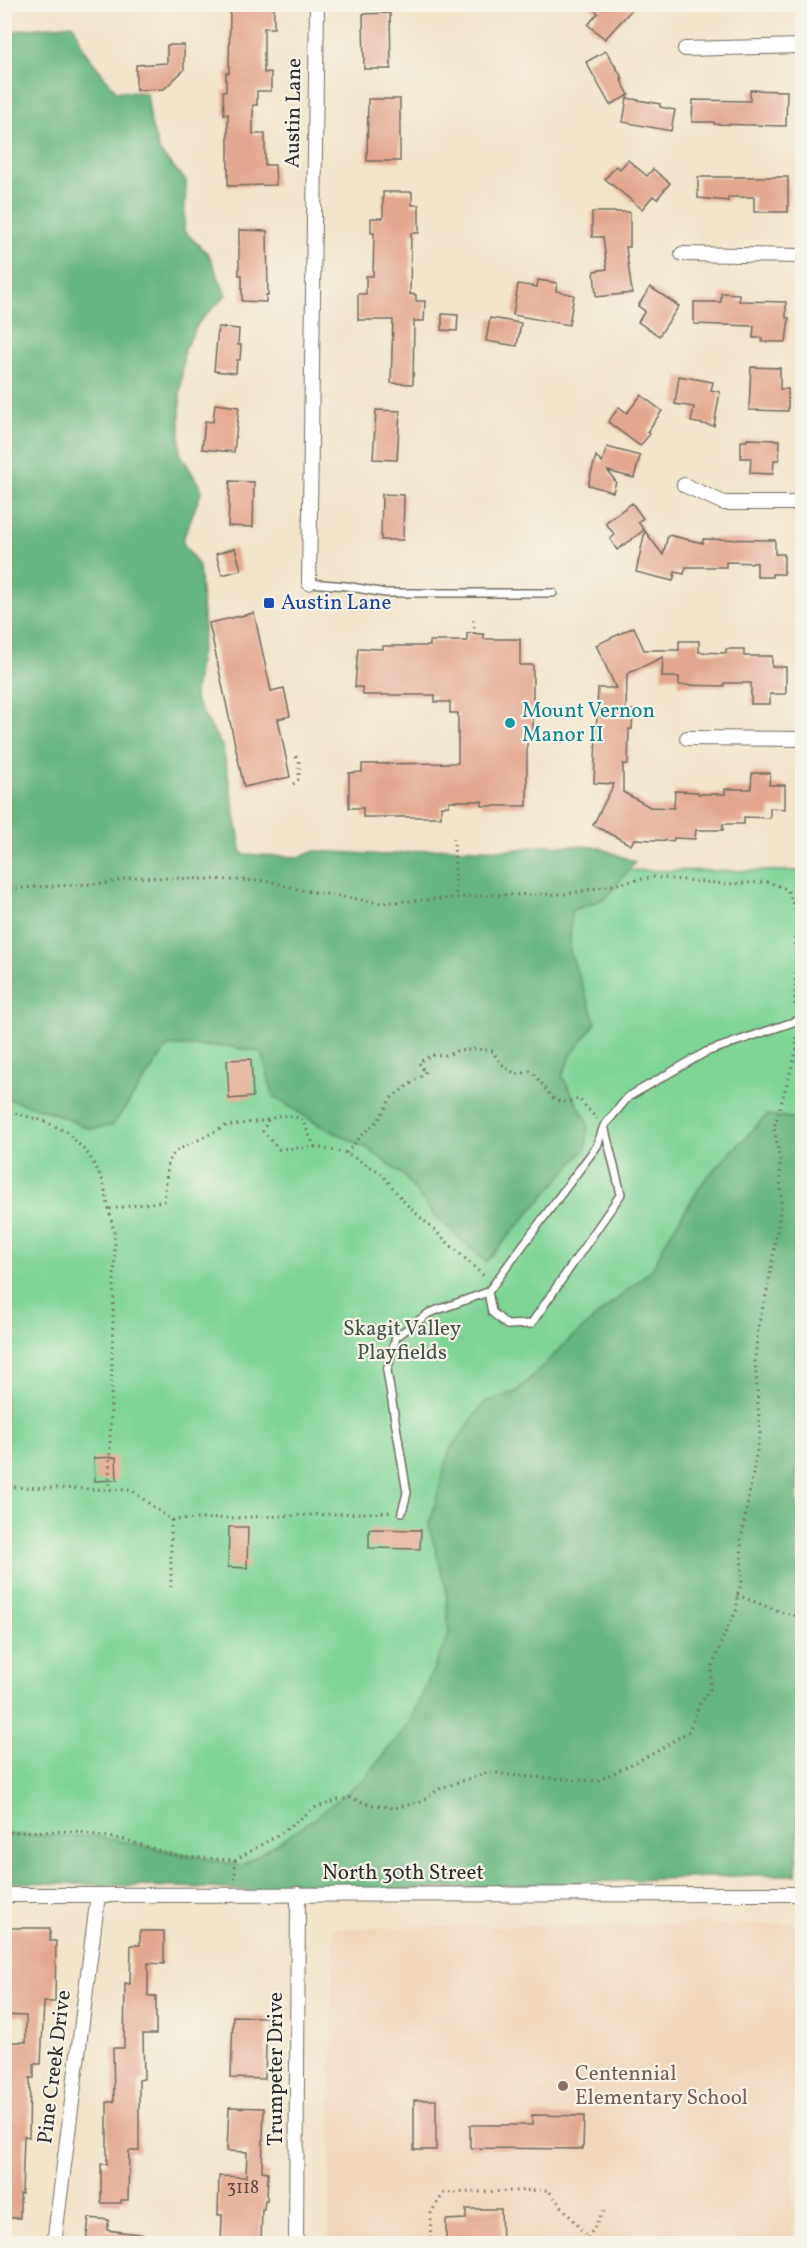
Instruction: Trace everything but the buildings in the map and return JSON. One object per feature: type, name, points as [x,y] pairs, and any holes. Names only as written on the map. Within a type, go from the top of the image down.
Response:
[{"type":"street","name":"Austin Lane","points":[[309,583],[317,4]]},
{"type":"street","points":[[686,49],[802,46]]},
{"type":"street","points":[[682,254],[802,256]]},
{"type":"street","points":[[684,485],[724,503],[802,503]]},
{"type":"street","points":[[687,738],[802,739]]},
{"type":"street","name":"Trumpeter Drive","points":[[296,2244],[298,1894]]},
{"type":"street","name":"North 30th Street","points":[[4,1895],[802,1894]]},
{"type":"street","name":"Pine Creek Drive","points":[[54,2244],[98,1895]]},
{"type":"lane","points":[[309,583],[346,586],[385,593],[553,593]]},
{"type":"lane","points":[[402,1512],[407,1493],[387,1371],[396,1337],[429,1313],[488,1292],[597,1146],[604,1126],[628,1097],[706,1052],[802,1019]]},
{"type":"lane","points":[[488,1292],[492,1312],[507,1326],[531,1324],[621,1194],[604,1126]]},
{"type":"path","points":[[474,620],[474,633]]},
{"type":"path","points":[[293,784],[299,779],[299,760],[295,756]]},
{"type":"path","points":[[454,838],[456,898]]},
{"type":"path","points":[[346,1153],[352,1144],[378,1121],[392,1098],[425,1070],[418,1062],[432,1055],[448,1055],[456,1051],[472,1049],[493,1051],[495,1059],[520,1074],[530,1071],[538,1077],[550,1096],[557,1100],[563,1102],[579,1099],[604,1126]]},
{"type":"path","points":[[4,1110],[44,1121],[67,1132],[89,1155],[103,1181],[115,1237],[109,1488]]},
{"type":"path","points":[[110,1209],[164,1201],[168,1161],[176,1151],[226,1126],[268,1120],[281,1115],[301,1118],[315,1147]]},
{"type":"path","points":[[268,1120],[263,1131],[279,1149],[315,1147],[346,1153],[380,1172],[414,1212],[494,1284]]},
{"type":"path","points":[[15,1486],[131,1490],[171,1520],[402,1512]]},
{"type":"path","points":[[171,1520],[171,1587]]},
{"type":"path","points":[[737,1595],[801,1617]]},
{"type":"path","points":[[235,1860],[236,1895]]},
{"type":"path","points":[[430,2244],[430,2212],[444,2193],[548,2190],[588,2238]]},
{"type":"path","points":[[588,2244],[588,2238],[606,2207]]},
{"type":"shaded area","name":"Centennial Elementary School","points":[[795,1923],[793,2243],[329,2244],[333,1928]]},
{"type":"green space","points":[[73,24],[85,52],[116,91],[147,93],[151,125],[160,152],[186,181],[184,231],[209,255],[226,295],[199,322],[184,350],[180,396],[180,453],[202,490],[182,542],[199,566],[204,629],[194,698],[223,748],[242,854],[298,857],[316,851],[387,855],[443,848],[510,850],[546,845],[598,847],[635,862],[606,898],[571,911],[570,952],[596,1023],[572,1054],[562,1076],[588,1123],[586,1148],[486,1262],[434,1215],[404,1176],[367,1148],[319,1125],[273,1096],[262,1052],[225,1046],[168,1046],[113,1125],[91,1129],[53,1113],[5,1098],[5,32]]},
{"type":"green space","name":"Skagit Valley Playfields","points":[[5,868],[802,871],[794,1849],[770,1872],[5,1870]]},
{"type":"green space","points":[[767,1115],[801,1119],[800,1193],[794,1249],[798,1545],[796,1875],[298,1894],[210,1888],[5,1882],[5,1835],[95,1836],[242,1866],[312,1820],[366,1777],[409,1723],[449,1635],[446,1588],[429,1526],[449,1451],[485,1402],[516,1392],[568,1341],[652,1269],[667,1239],[705,1179]]},
{"type":"place","name":"Austin Lane","points":[[269,603]]},
{"type":"place","name":"Mount Vernon Manor II","points":[[510,723]]},
{"type":"place","name":"Centennial Elementary School","points":[[563,2086]]}]
